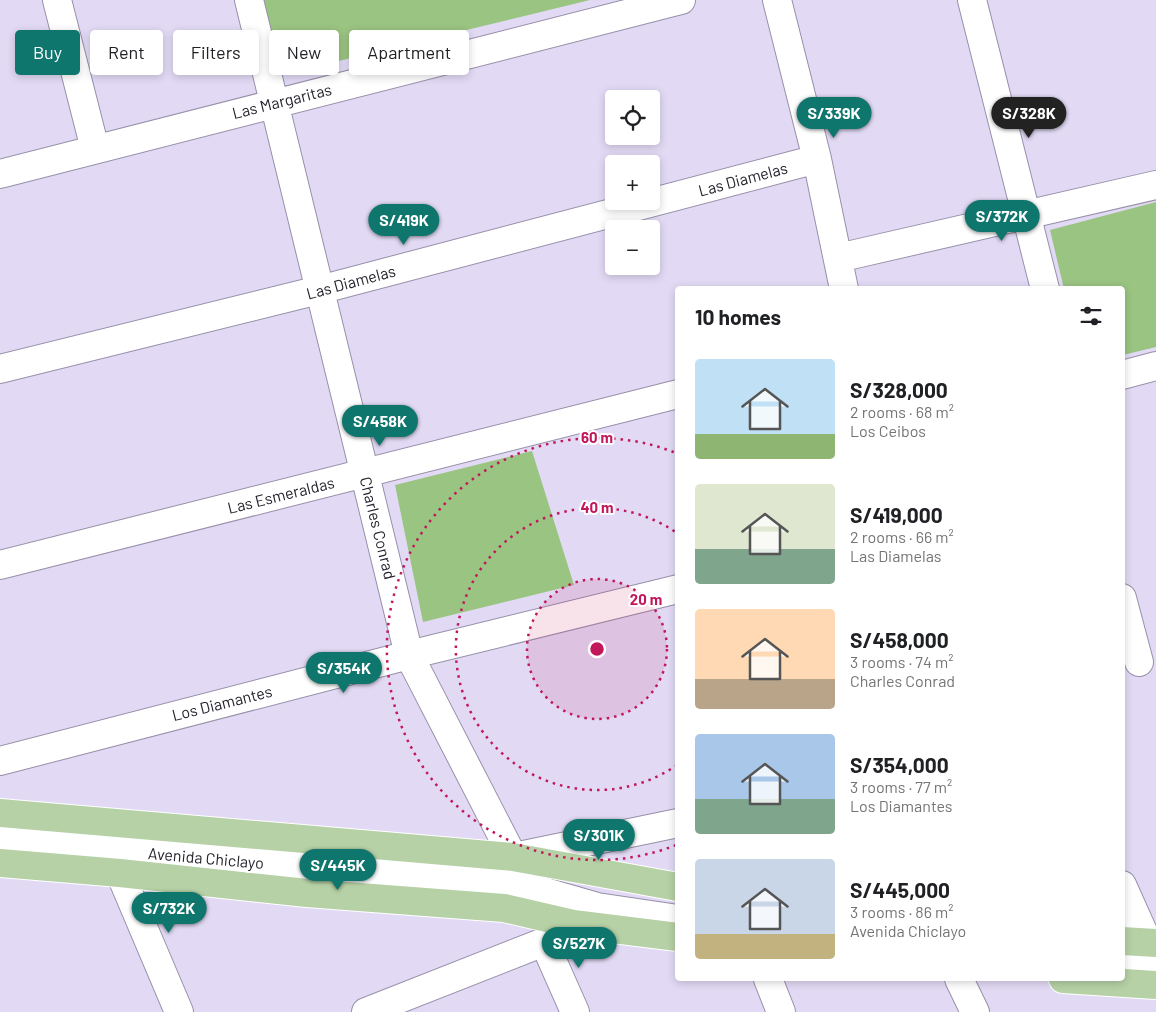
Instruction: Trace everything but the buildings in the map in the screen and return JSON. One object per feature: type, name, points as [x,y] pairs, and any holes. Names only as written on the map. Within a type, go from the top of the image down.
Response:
[{"type":"main road","name":"Avenida Chiclayo","points":[[0,813],[513,857],[675,886]]},
{"type":"main road","name":"Avenida Chiclayo","points":[[0,863],[120,873],[307,893],[504,908],[573,924],[675,937]]},
{"type":"main road","points":[[1094,981],[1156,985]]},
{"type":"street","points":[[57,0],[95,150]]},
{"type":"street","name":"Charles Conrad","points":[[249,0],[409,655],[513,857],[531,888]]},
{"type":"street","name":"Las Margaritas","points":[[0,174],[681,0]]},
{"type":"street","points":[[777,0],[817,159],[843,286]]},
{"type":"street","points":[[972,0],[1044,286]]},
{"type":"street","name":"Las Diamelas","points":[[0,369],[319,290],[817,159]]},
{"type":"street","points":[[838,258],[1156,184]]},
{"type":"street","points":[[1125,374],[1156,366]]},
{"type":"street","name":"Las Esmeraldas","points":[[0,565],[675,395]]},
{"type":"street","name":"Los Diamantes","points":[[0,761],[409,655],[675,590]]},
{"type":"street","points":[[1125,609],[1139,662]]},
{"type":"street","points":[[513,857],[675,824]]},
{"type":"street","name":"Avenida Chiclayo","points":[[0,839],[358,872],[492,880],[531,888],[597,907],[675,918]]},
{"type":"street","points":[[120,873],[179,1012]]},
{"type":"street","points":[[1125,893],[1146,948],[1125,961]]},
{"type":"street","points":[[375,1010],[544,942],[573,924]]},
{"type":"street","points":[[544,942],[575,1012]]},
{"type":"street","points":[[769,981],[781,1012]]},
{"type":"street","points":[[960,981],[975,1012]]},
{"type":"green space","points":[[263,0],[590,0],[466,30],[349,30],[349,58],[339,61],[339,30],[270,30]]},
{"type":"green space","points":[[1156,202],[1156,347],[1125,355],[1125,286],[1063,286],[1050,230]]},
{"type":"green space","points":[[532,451],[574,585],[423,622],[395,485]]}]
